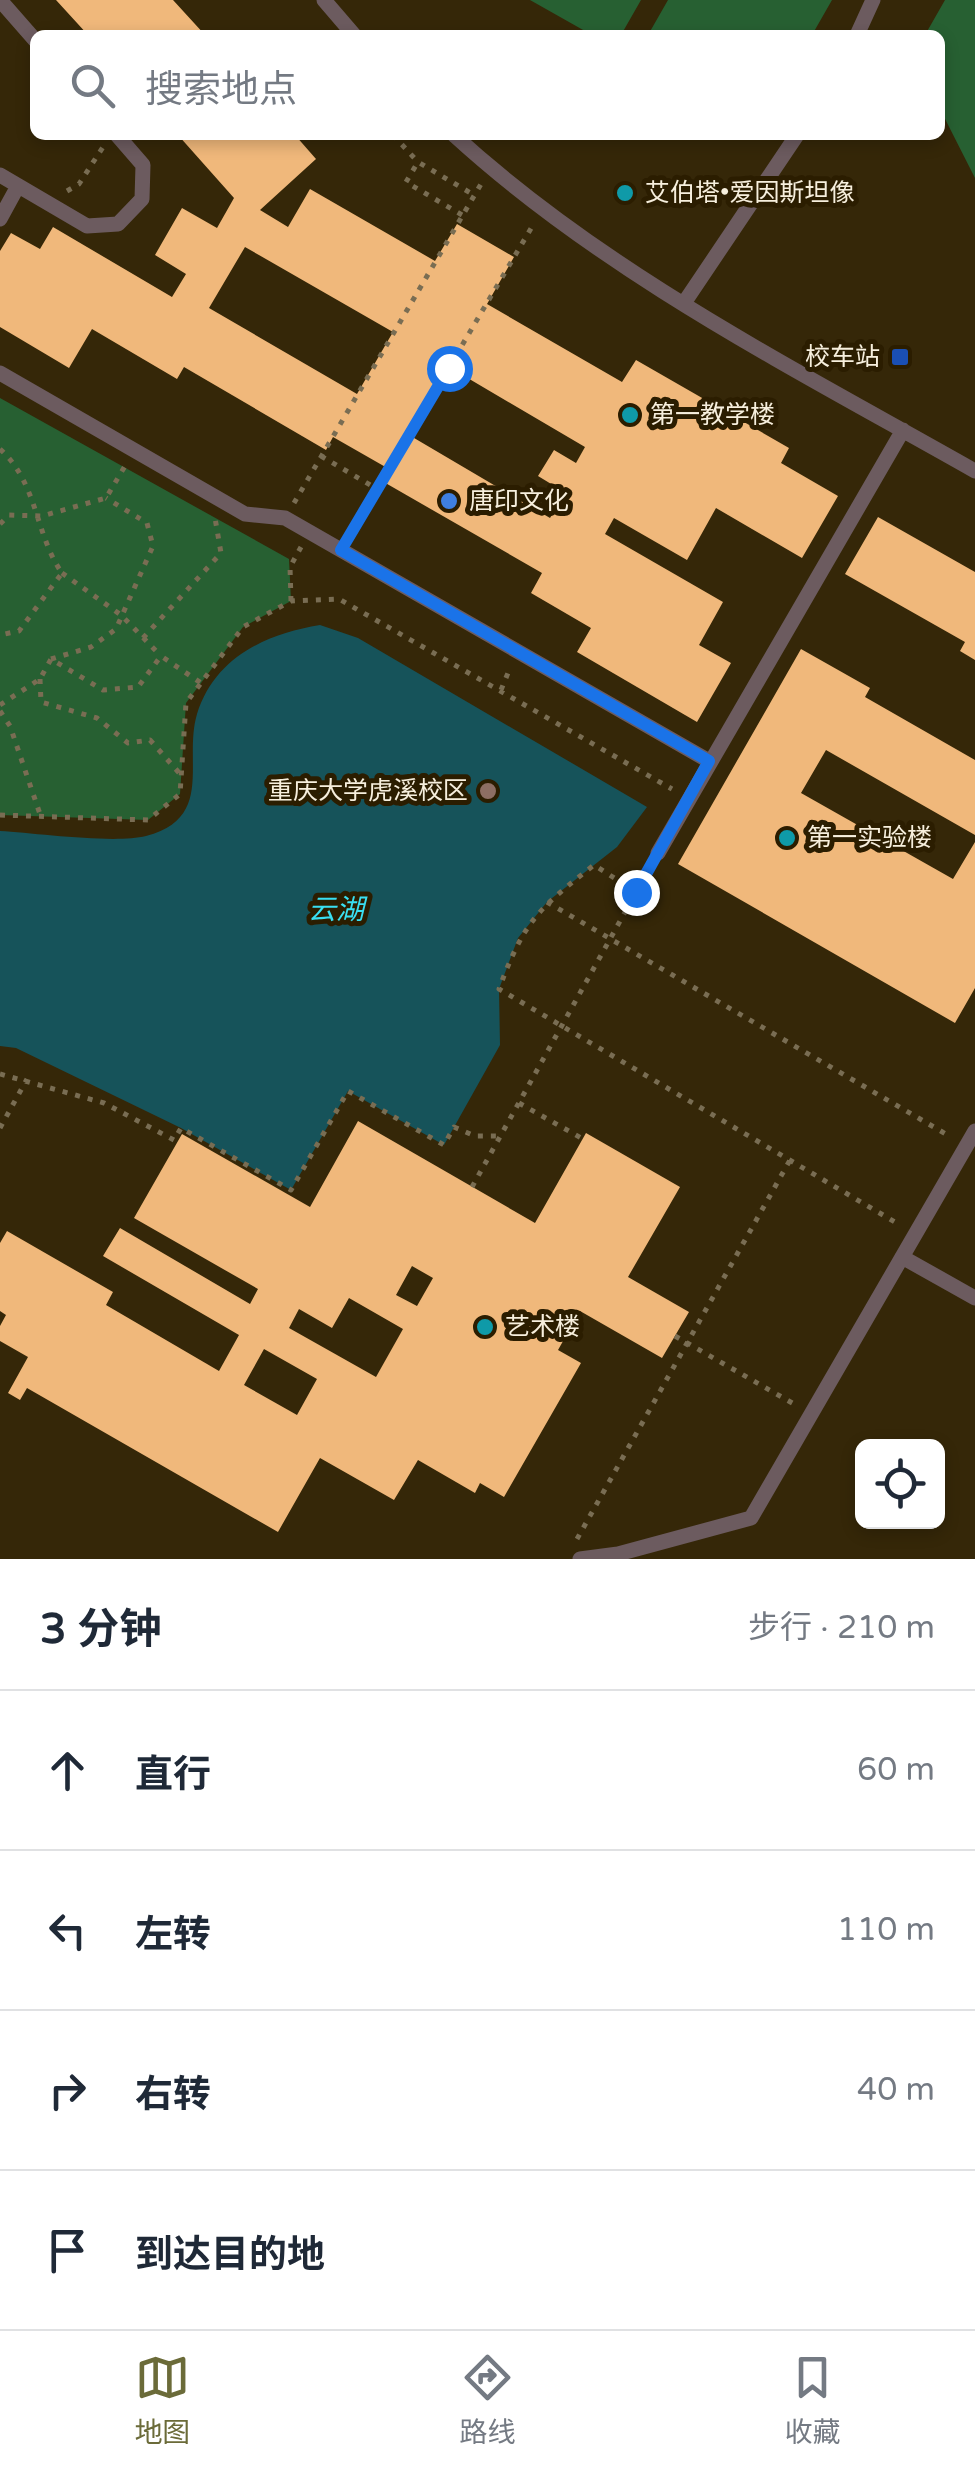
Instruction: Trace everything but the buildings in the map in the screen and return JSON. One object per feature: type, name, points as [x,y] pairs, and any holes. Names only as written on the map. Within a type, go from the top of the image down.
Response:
[{"type":"lane","points":[[0,0],[30,34]]},
{"type":"lane","points":[[324,0],[350,30]]},
{"type":"lane","points":[[859,30],[874,0]]},
{"type":"lane","points":[[0,175],[88,226],[118,224],[142,199],[143,165],[120,140]]},
{"type":"lane","points":[[459,140],[542,210],[684,303],[975,470]]},
{"type":"lane","points":[[684,303],[794,140]]},
{"type":"lane","points":[[0,219],[18,186]]},
{"type":"lane","points":[[0,373],[245,514],[285,518],[709,761]]},
{"type":"lane","points":[[658,853],[903,430]]},
{"type":"lane","points":[[580,1559],[618,1554],[751,1518],[975,1131]]},
{"type":"lane","points":[[902,1256],[975,1298]]},
{"type":"path","points":[[47,202],[79,184],[98,159],[105,140]]},
{"type":"path","points":[[398,140],[418,162],[474,195]]},
{"type":"path","points":[[418,162],[406,182],[462,215]]},
{"type":"path","points":[[285,518],[490,168]]},
{"type":"path","points":[[341,550],[542,210]]},
{"type":"path","points":[[0,449],[12,460],[42,516],[45,548],[62,573],[121,615],[162,656],[200,684]]},
{"type":"path","points":[[0,524],[9,516],[42,516],[106,498],[134,450]]},
{"type":"path","points":[[321,456],[377,489]]},
{"type":"path","points":[[41,817],[10,726],[0,708],[40,679],[51,659],[91,647],[116,630],[154,546],[147,523],[106,498]]},
{"type":"path","points":[[143,638],[221,553],[212,522],[224,502]]},
{"type":"path","points":[[291,601],[290,566],[310,532]]},
{"type":"path","points":[[0,635],[19,630],[62,573]]},
{"type":"path","points":[[0,815],[148,820],[180,794],[186,703],[244,627],[291,601],[339,599],[689,798]]},
{"type":"path","points":[[51,659],[103,690],[138,687],[162,656]]},
{"type":"path","points":[[40,679],[41,702],[98,718],[128,743],[150,740],[181,775]]},
{"type":"path","points":[[472,1186],[658,853]]},
{"type":"path","points":[[636,892],[594,866],[548,902],[518,938],[499,989],[915,1234]]},
{"type":"path","points":[[548,902],[966,1146]]},
{"type":"path","points":[[0,1074],[104,1103],[174,1140],[181,1128],[291,1190],[348,1091],[444,1145],[454,1128],[474,1136],[500,1136]]},
{"type":"path","points":[[0,1128],[27,1079]]},
{"type":"path","points":[[519,1104],[583,1139]]},
{"type":"path","points":[[576,1542],[790,1160]]},
{"type":"path","points":[[675,1336],[812,1414]]},
{"type":"green space","points":[[530,0],[641,0],[624,30],[583,30]]},
{"type":"green space","points":[[668,0],[832,0],[815,30],[651,30]]},
{"type":"green space","points":[[945,0],[975,0],[975,178],[945,119],[945,30],[928,30]]},
{"type":"green space","points":[[0,398],[289,559],[291,601],[243,627],[186,703],[180,794],[148,820],[0,815]]},
{"type":"water","name":"云湖","points":[[320,625],[358,638],[647,807],[617,847],[547,902],[518,938],[499,989],[500,1045],[444,1145],[348,1091],[291,1190],[181,1128],[16,1048],[0,1046],[0,831],[115,839],[146,836],[167,828],[189,802],[197,714],[216,677],[262,642]]},
{"type":"place","name":"艾伯塔•爱因斯坦像","points":[[625,193]]},
{"type":"place","name":"校车站","points":[[900,357]]},
{"type":"place","name":"第一教学楼","points":[[630,415]]},
{"type":"place","name":"唐印文化","points":[[449,501]]},
{"type":"place","name":"重庆大学虎溪校区","points":[[488,791]]},
{"type":"place","name":"第一实验楼","points":[[787,838]]},
{"type":"place","name":"艺术楼","points":[[485,1327]]},
{"type":"route","points":[[449,368],[341,550],[709,761],[636,892]]}]
